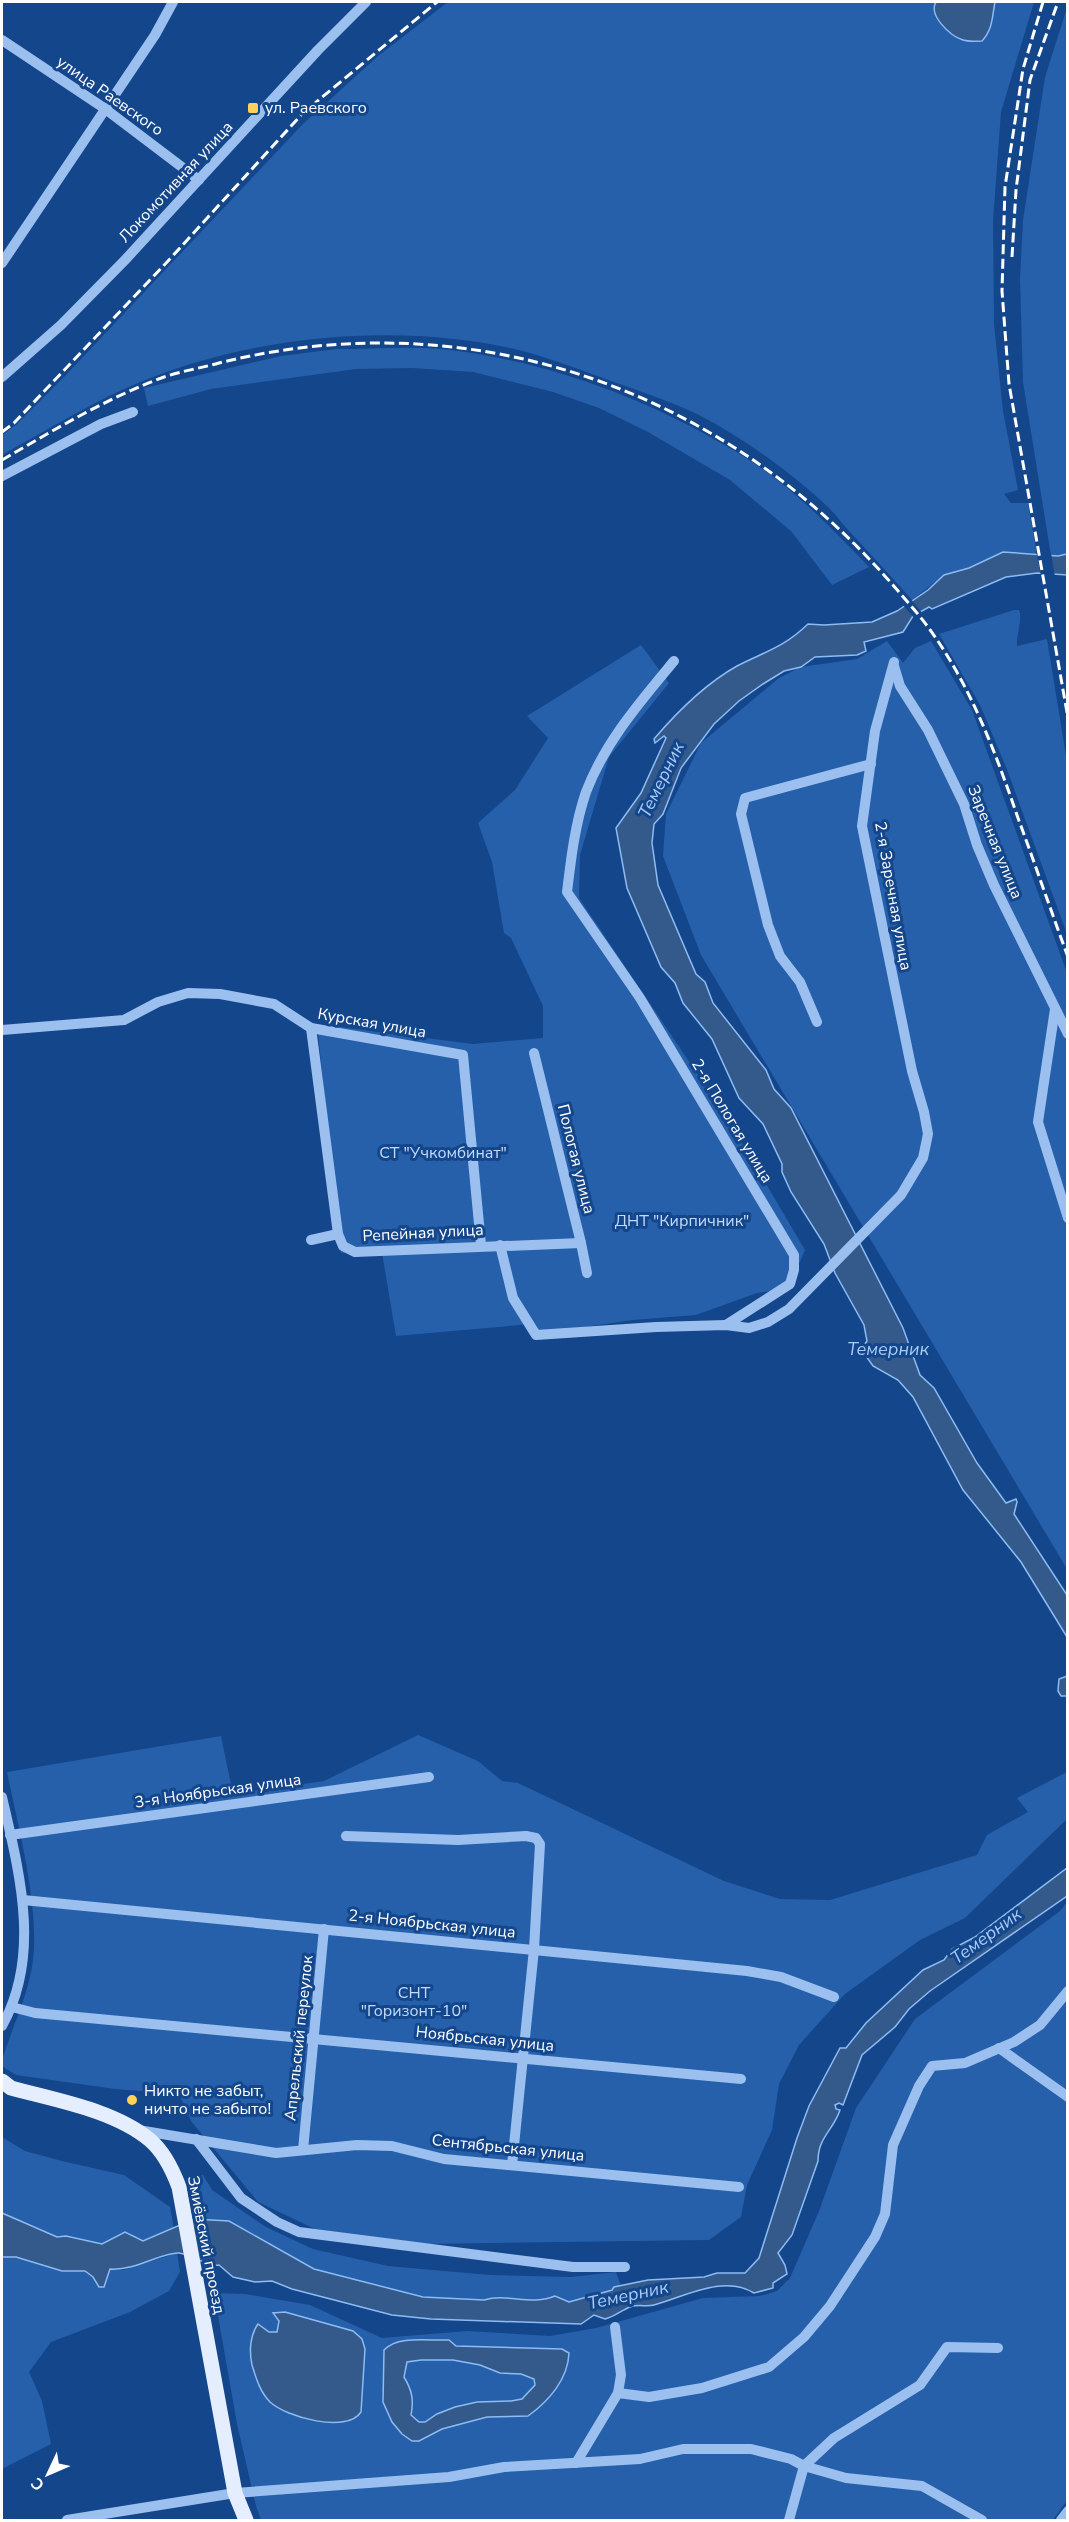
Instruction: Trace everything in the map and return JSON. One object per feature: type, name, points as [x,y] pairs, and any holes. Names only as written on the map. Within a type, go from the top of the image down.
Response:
[{"type":"main road","name":"Змиёвский проезд","points":[[2,2081],[11,2088],[105,2115],[132,2129],[150,2140],[173,2173],[179,2187],[235,2493],[246,2520]]},
{"type":"street","points":[[2,263],[155,35],[173,2]]},
{"type":"street","name":"Локомотивная улица","points":[[2,377],[62,325],[318,50],[366,2]]},
{"type":"street","name":"улица Раевского","points":[[2,40],[104,108],[199,180]]},
{"type":"street","points":[[2,476],[101,424],[133,412]]},
{"type":"street","name":"2-я Пологая улица","points":[[674,661],[634,709],[609,745],[586,792],[573,842],[567,892],[640,998],[794,1255],[794,1270],[790,1284],[726,1325]]},
{"type":"street","name":"2-я Заречная улица","points":[[726,1325],[749,1328],[768,1322],[789,1309],[901,1195],[913,1178],[922,1158],[928,1134],[912,1071],[862,826],[875,731],[894,662]]},
{"type":"street","name":"Заречная улица","points":[[894,662],[900,686],[928,730],[959,793],[994,885],[1068,1034]]},
{"type":"street","points":[[818,1022],[800,982],[780,956],[768,925],[741,814],[745,798],[871,764]]},
{"type":"street","name":"Курская улица","points":[[2,1030],[124,1020],[158,1002],[188,993],[220,994],[274,1004],[310,1028],[463,1055],[481,1245]]},
{"type":"street","points":[[1055,1008],[1038,1122],[1068,1218]]},
{"type":"street","name":"Репейная улица","points":[[310,1028],[338,1234],[343,1246],[355,1252],[481,1245],[581,1243]]},
{"type":"street","name":"Пологая улица","points":[[534,1053],[587,1273]]},
{"type":"street","points":[[311,1240],[338,1234]]},
{"type":"street","points":[[500,1245],[513,1298],[536,1335],[726,1325]]},
{"type":"street","name":"3-я Ноябрьская улица","points":[[10,1835],[429,1777]]},
{"type":"street","points":[[2,1797],[23,1900],[25,1945],[12,2007],[2,2026]]},
{"type":"street","points":[[346,1836],[458,1840],[526,1836],[536,1838],[540,1844],[534,1949],[512,2165]]},
{"type":"street","name":"2-я Ноябрьская улица","points":[[23,1900],[747,1971],[781,1977],[834,1997]]},
{"type":"street","name":"Апрельский переулок","points":[[303,2150],[324,1929]]},
{"type":"street","points":[[618,2393],[649,2397],[702,2388],[769,2367],[804,2337],[830,2306],[875,2237],[885,2214],[893,2145],[919,2086],[932,2066],[965,2063],[1014,2042],[1040,2025],[1068,1991]]},
{"type":"street","name":"Ноябрьская улица","points":[[12,2007],[35,2013],[314,2037],[741,2079]]},
{"type":"street","points":[[999,2048],[1068,2097]]},
{"type":"street","name":"Сентябрьская улица","points":[[132,2129],[276,2153],[357,2145],[392,2146],[444,2159],[739,2187]]},
{"type":"street","points":[[196,2139],[241,2198],[277,2222],[299,2232],[573,2267],[625,2267]]},
{"type":"street","points":[[576,2463],[618,2393],[621,2375],[615,2327]]},
{"type":"street","points":[[789,2520],[804,2466],[834,2438],[920,2385],[947,2347],[998,2348]]},
{"type":"street","points":[[67,2520],[235,2493],[449,2477],[504,2467],[640,2459],[683,2449],[751,2449],[791,2459],[804,2466],[846,2478],[922,2486],[982,2520]]},
{"type":"street","points":[[1061,2520],[1068,2511]]},
{"type":"green space","points":[[448,2],[1034,2],[1001,112],[993,221],[994,324],[1003,411],[1018,490],[1004,494],[1011,503],[1028,503],[1037,554],[1003,552],[969,568],[944,575],[912,600],[833,512],[784,469],[715,423],[665,400],[519,350],[431,337],[385,335],[338,337],[292,342],[203,360],[120,391],[2,455],[2,435],[16,425],[65,376],[302,125],[378,56]]},
{"type":"green space","points":[[1067,8],[1068,554],[1051,556],[1023,382],[1020,279],[1023,220],[1045,77]]},
{"type":"green space","points":[[428,348],[481,354],[559,373],[635,400],[708,436],[760,467],[809,507],[869,567],[832,585],[791,531],[730,480],[648,432],[599,408],[553,392],[473,372],[412,368],[356,369],[211,389],[148,406],[144,388],[281,356],[336,349]]},
{"type":"green space","points":[[1019,610],[1020,614],[1017,646],[1047,639],[1067,762],[1067,934],[1006,767],[980,705],[939,634]]},
{"type":"green space","points":[[887,641],[903,663],[915,648],[931,641],[972,710],[1067,973],[1067,1569],[701,955],[663,856],[666,814],[701,743],[779,678],[801,667],[857,659]]},
{"type":"green space","points":[[641,645],[669,683],[609,757],[580,855],[579,898],[729,1121],[805,1250],[788,1289],[757,1293],[696,1315],[633,1320],[535,1334],[532,1324],[396,1336],[382,1253],[341,1253],[317,1024],[473,1044],[543,1038],[543,1006],[511,938],[504,933],[492,862],[478,823],[515,790],[548,738],[527,716]]},
{"type":"green space","name":"СНТ \"Горизонт-10\"","points":[[418,1735],[478,1761],[502,1781],[518,1783],[724,1881],[780,1899],[830,1900],[977,1855],[987,1835],[1028,1812],[1017,1798],[1067,1772],[1068,1818],[965,1918],[920,1940],[845,1994],[799,2045],[779,2084],[772,2130],[747,2185],[741,2217],[709,2240],[422,2244],[315,2229],[258,2202],[191,2121],[179,2094],[115,2089],[16,2075],[2,2066],[2,2060],[22,2005],[34,1950],[32,1899],[28,1872],[7,1772],[221,1736],[233,1794],[324,1781]]},
{"type":"green space","points":[[1067,1902],[1068,2499],[1053,2520],[261,2520],[237,2424],[214,2293],[245,2294],[310,2305],[382,2338],[467,2331],[550,2336],[596,2328],[703,2298],[760,2296],[777,2291],[790,2278],[819,2211],[856,2108],[915,2019],[1060,1911]]},
{"type":"green space","points":[[2,2137],[25,2151],[124,2175],[170,2207],[174,2229],[142,2241],[125,2232],[102,2244],[66,2236],[57,2237],[2,2213]]},
{"type":"green space","points":[[203,2175],[212,2190],[266,2227],[313,2249],[388,2266],[490,2275],[571,2277],[616,2272],[621,2286],[569,2302],[555,2296],[537,2300],[423,2297],[314,2269],[229,2221],[194,2219],[190,2176]]},
{"type":"green space","points":[[177,2253],[180,2272],[169,2291],[130,2312],[51,2342],[29,2372],[42,2401],[51,2444],[2,2469],[2,2257],[16,2257],[62,2271],[85,2271],[93,2277],[99,2287],[104,2287],[110,2269],[123,2270]]},
{"type":"water","points":[[936,2],[995,2],[992,23],[986,36],[982,41],[970,41],[952,34],[935,13]]},
{"type":"water","name":"Темерник","points":[[1003,552],[1058,556],[1067,554],[1067,575],[1037,573],[1006,577],[932,609],[929,607],[913,616],[903,632],[864,642],[866,651],[857,655],[815,657],[801,667],[784,671],[763,684],[739,701],[714,724],[681,768],[663,814],[654,824],[652,843],[658,885],[696,974],[705,982],[713,1003],[766,1070],[774,1089],[791,1108],[903,1328],[920,1375],[934,1388],[977,1463],[1006,1503],[1016,1499],[1014,1514],[1067,1595],[1067,1637],[1021,1562],[963,1490],[913,1397],[898,1380],[873,1366],[861,1349],[867,1341],[864,1325],[835,1273],[824,1244],[791,1192],[782,1172],[782,1164],[763,1124],[739,1098],[712,1039],[683,1003],[675,983],[661,967],[627,888],[616,828],[641,793],[666,738],[664,736],[655,743],[654,739],[682,709],[714,681],[737,666],[782,644],[808,624],[872,622],[897,611],[928,590],[944,575],[969,568]]},
{"type":"water","points":[[1067,1676],[1067,1696],[1061,1696],[1058,1691],[1059,1679]]},
{"type":"water","points":[[1067,1868],[1067,1896],[930,1991],[909,2009],[895,2027],[862,2055],[843,2105],[839,2103],[835,2105],[836,2109],[840,2110],[820,2146],[818,2161],[792,2235],[778,2253],[787,2274],[773,2283],[773,2288],[754,2293],[742,2288],[717,2286],[654,2305],[630,2307],[605,2319],[594,2315],[581,2324],[431,2319],[392,2315],[292,2289],[272,2281],[255,2282],[233,2277],[219,2265],[209,2264],[179,2253],[172,2253],[129,2267],[110,2269],[104,2287],[99,2287],[93,2277],[85,2271],[62,2271],[16,2257],[2,2257],[2,2213],[57,2237],[66,2236],[102,2244],[125,2232],[143,2241],[194,2219],[229,2221],[314,2269],[423,2297],[537,2300],[555,2296],[569,2302],[612,2290],[614,2287],[648,2280],[704,2277],[717,2273],[745,2273],[759,2258],[809,2106],[840,2048],[846,2048],[866,2023],[923,1970],[944,1960],[952,1949],[975,1937]]},
{"type":"water","points":[[285,2312],[353,2331],[362,2339],[365,2349],[361,2412],[354,2419],[330,2422],[302,2418],[278,2408],[264,2394],[252,2365],[250,2349],[252,2338],[258,2324],[269,2332],[277,2332],[279,2321],[273,2313]]},
{"type":"water","points":[[449,2340],[456,2346],[562,2349],[569,2353],[568,2363],[556,2389],[528,2416],[487,2417],[442,2429],[419,2441],[412,2441],[402,2434],[392,2422],[383,2402],[384,2350],[397,2342]],"holes":[[[453,2360],[480,2365],[500,2373],[521,2374],[534,2379],[535,2385],[522,2399],[477,2402],[455,2407],[425,2422],[419,2422],[411,2415],[412,2395],[404,2377],[407,2362]]]},
{"type":"pier","points":[[1036,551],[1051,553],[1055,577],[1041,576]]},
{"type":"pier","points":[[910,598],[923,614],[915,619],[902,604]]},
{"type":"railway","points":[[2,432],[14,423],[168,261],[303,113],[437,2]]},
{"type":"railway","points":[[1043,2],[1023,69],[1005,187],[1002,291],[1009,384],[1068,718]]},
{"type":"railway","points":[[1012,257],[1016,190],[1030,80],[1058,2]]},
{"type":"railway","points":[[2,460],[101,405],[164,377],[219,363],[314,346],[407,344],[498,354],[587,377],[671,412],[751,458],[825,516],[892,584],[928,627],[957,671],[980,719],[1068,957]]},
{"type":"place","name":"ул. Раевского","points":[[253,108]]},
{"type":"place","name":"Никто не забыт, ничто не забыто!","points":[[132,2100]]},
{"type":"park label","name":"СТ \"Учкомбинат\"","points":[[443,1153]]},
{"type":"park label","name":"ДНТ \"Кирпичник\"","points":[[682,1221]]}]
